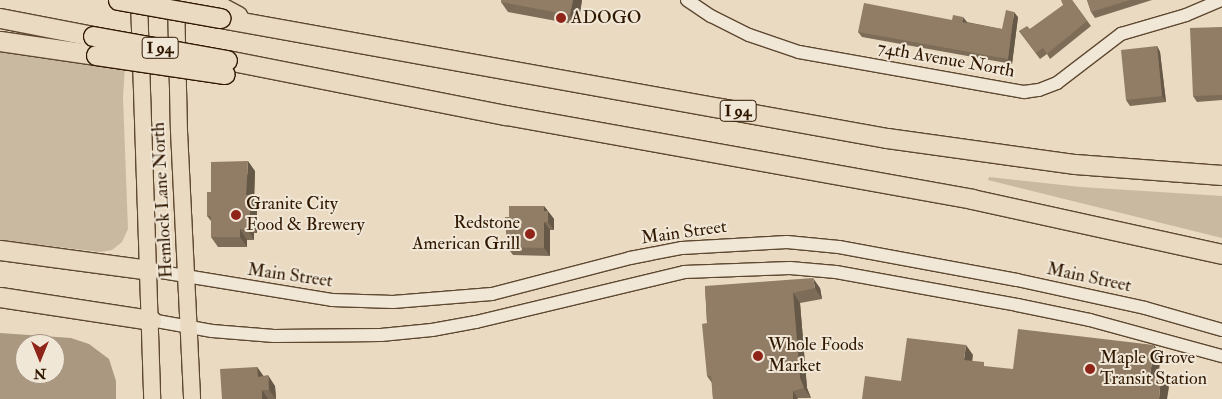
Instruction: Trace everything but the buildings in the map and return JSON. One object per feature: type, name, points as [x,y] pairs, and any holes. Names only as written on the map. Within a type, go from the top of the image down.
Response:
[{"type":"highway","name":"I 94","points":[[118,0],[220,13],[257,25],[897,140],[1075,164],[1222,175]]},
{"type":"highway","points":[[191,0],[220,13]]},
{"type":"highway","name":"I 94","points":[[0,18],[93,36],[226,67],[506,115],[972,199],[1222,254]]},
{"type":"highway","points":[[0,41],[96,55],[226,67]]},
{"type":"highway","points":[[0,250],[148,270]]},
{"type":"highway","points":[[0,297],[151,320]]},
{"type":"main road","name":"Hemlock Lane North","points":[[139,0],[151,320],[152,399]]},
{"type":"main road","name":"Hemlock Lane North","points":[[176,0],[192,399]]},
{"type":"street","name":"74th Avenue North","points":[[687,0],[711,16],[749,35],[799,52],[1024,92],[1039,90],[1057,83],[1121,34],[1186,15],[1222,0]]},
{"type":"street","name":"Main Street","points":[[148,270],[332,300],[393,302],[492,294],[630,258],[682,248],[787,242],[839,247],[1017,280],[1145,308],[1222,330]]},
{"type":"street","points":[[151,320],[190,327],[283,336],[344,336],[432,330],[494,318],[684,272],[790,268],[836,272],[1017,305],[1090,320],[1222,356]]},
{"type":"shaded area","points":[[0,50],[125,66],[123,97],[128,229],[122,242],[112,250],[100,252],[0,240]]},
{"type":"shaded area","points":[[989,177],[1081,187],[1222,196],[1222,238],[988,180]]},
{"type":"shaded area","points":[[0,333],[15,334],[15,384],[65,384],[65,338],[71,338],[89,344],[109,359],[116,381],[116,399],[0,399]]},
{"type":"place","name":"ADOGO","points":[[561,18]]},
{"type":"place","name":"Granite City Food & Brewery","points":[[236,215]]},
{"type":"place","name":"Redstone American Grill","points":[[530,234]]},
{"type":"place","name":"Whole Foods Market","points":[[758,356]]},
{"type":"place","name":"Maple Grove Transit Station","points":[[1090,369]]}]
